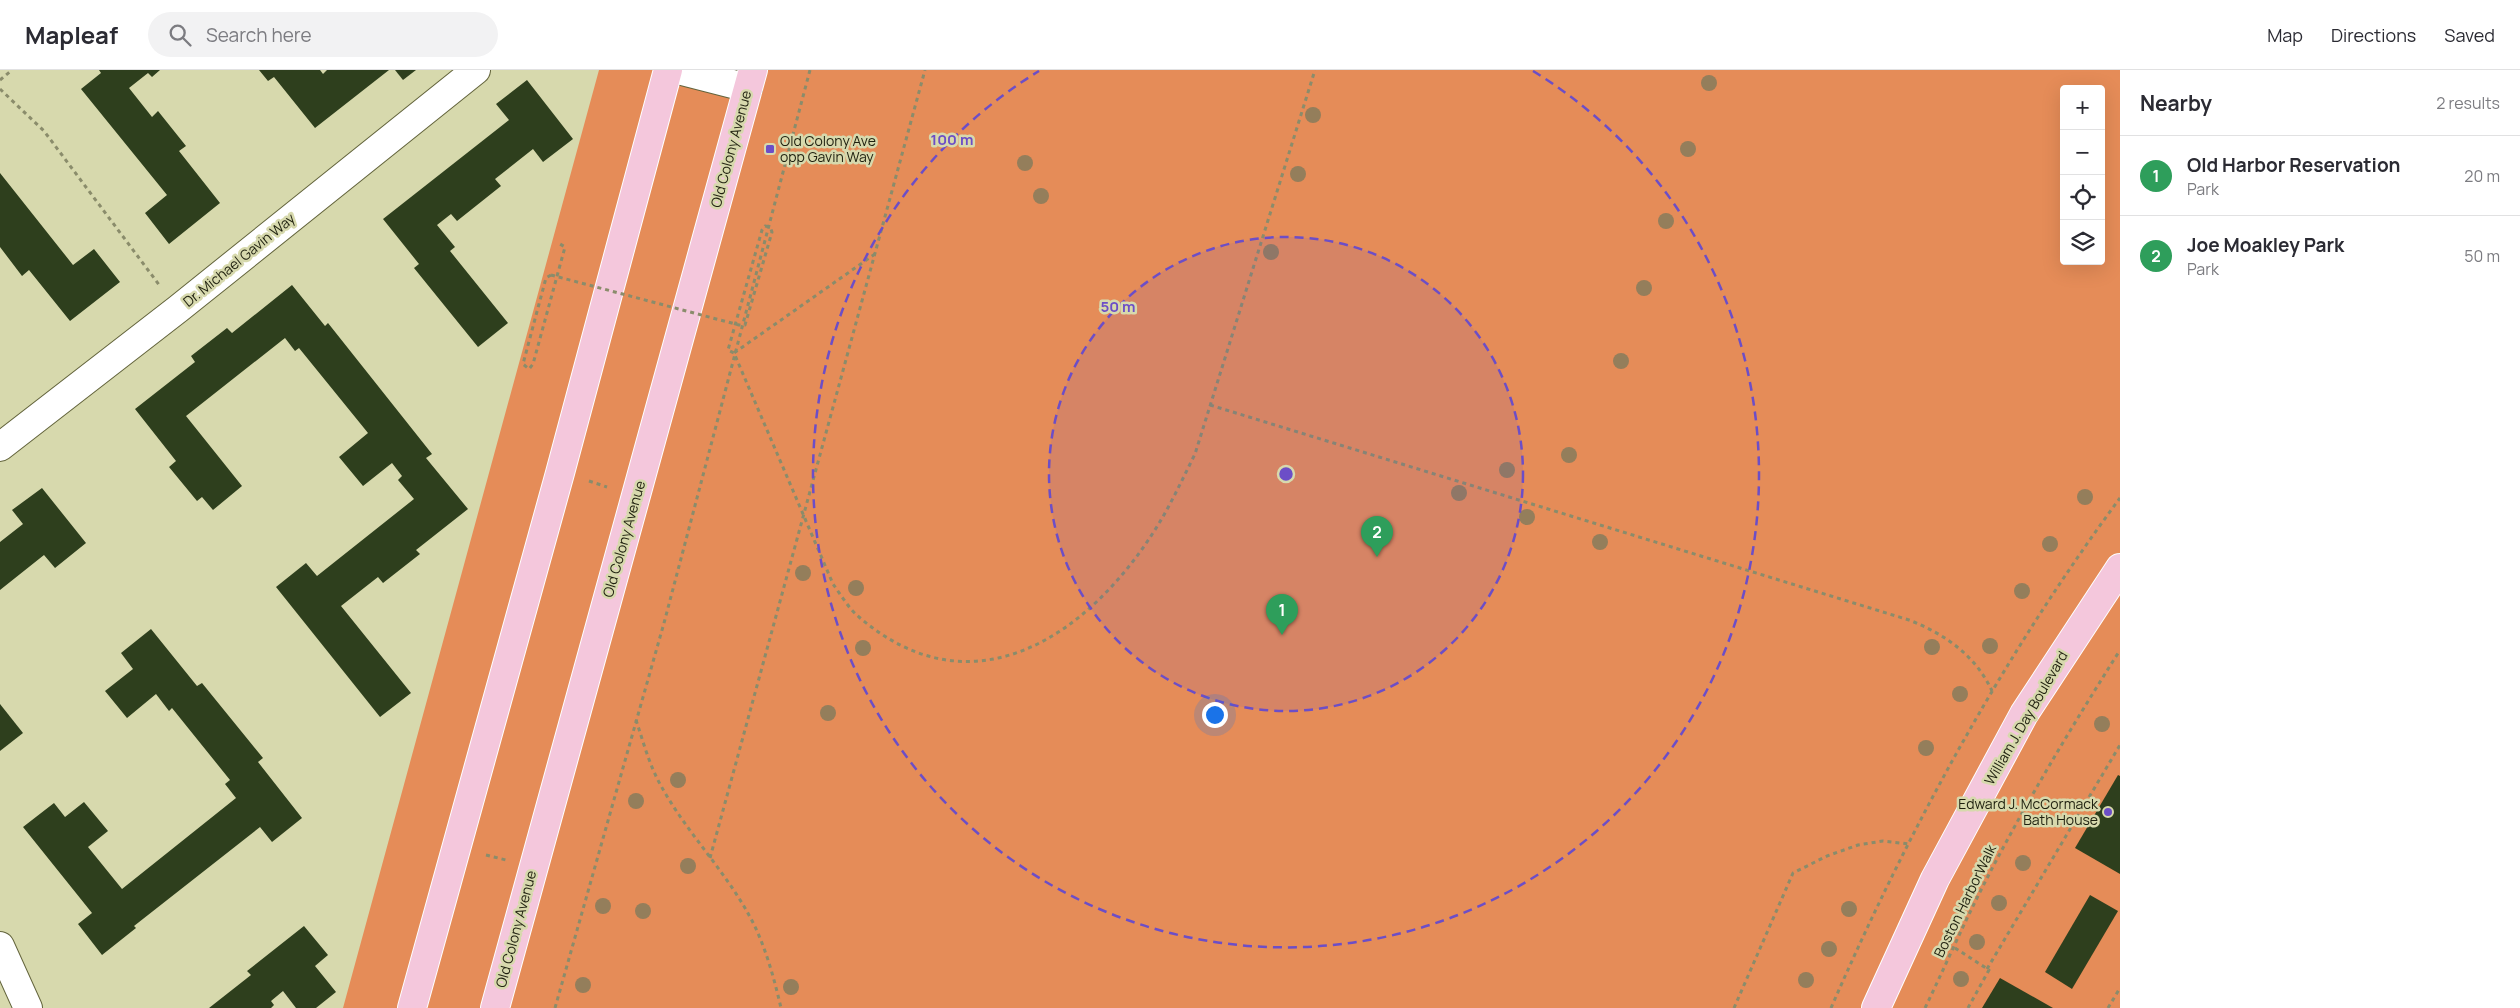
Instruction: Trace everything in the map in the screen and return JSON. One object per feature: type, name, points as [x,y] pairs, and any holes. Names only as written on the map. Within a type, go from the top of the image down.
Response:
[{"type":"main road","points":[[412,1008],[558,482],[668,70]]},
{"type":"main road","name":"Old Colony Avenue","points":[[494,1008],[751,79]]},
{"type":"main road","name":"William J. Day Boulevard","points":[[1876,1008],[1935,879],[2024,714],[2120,568]]},
{"type":"street","name":"Dr. Michael Gavin Way","points":[[0,447],[178,309],[476,70]]},
{"type":"street","points":[[678,70],[751,79]]},
{"type":"street","points":[[0,946],[28,1008]]},
{"type":"path","points":[[0,80],[12,70]]},
{"type":"path","points":[[555,1008],[666,614],[810,70]]},
{"type":"path","points":[[710,858],[925,70]]},
{"type":"path","points":[[560,244],[565,247],[557,274],[555,283],[533,364],[528,369],[523,364],[546,279],[549,275],[551,275],[560,278],[570,280],[711,318],[721,320],[730,323],[740,326],[745,325],[772,232],[770,227],[765,226],[762,230],[742,304],[736,322],[734,331],[728,350],[734,353],[833,584],[857,616],[889,640],[920,655],[954,662],[994,660],[1039,644],[1071,623],[1106,592],[1158,526],[1195,454],[1315,70]]},
{"type":"path","points":[[0,89],[44,131],[178,309]]},
{"type":"path","points":[[734,353],[875,254]]},
{"type":"path","points":[[1210,405],[1909,620],[1933,629],[1955,645],[1983,672],[1992,691]]},
{"type":"path","points":[[584,480],[610,488]]},
{"type":"path","points":[[1832,1008],[1860,943],[1909,844],[1992,691],[2046,604],[2120,498]]},
{"type":"path","name":"Boston HarborWalk","points":[[1925,1008],[1955,948],[1976,899],[2029,801],[2063,740],[2120,650]]},
{"type":"path","points":[[636,719],[659,782],[738,898],[757,931],[767,956],[781,1008]]},
{"type":"path","points":[[1968,1008],[1989,970],[1987,968],[2120,745]]},
{"type":"path","points":[[1734,1008],[1793,873],[1827,856],[1858,845],[1883,841],[1909,844]]},
{"type":"path","points":[[483,854],[508,861]]},
{"type":"path","points":[[1955,948],[1987,968]]},
{"type":"path","points":[[2108,1008],[2120,988]]},
{"type":"shaded area","points":[[599,70],[2120,70],[2120,1008],[343,1008]]},
{"type":"building","points":[[99,70],[160,70],[152,77],[148,73],[129,88],[152,117],[158,111],[186,146],[179,151],[220,203],[169,244],[145,213],[167,195],[81,89],[101,73]]},
{"type":"building","points":[[259,70],[320,70],[323,74],[327,70],[389,70],[315,128],[274,77],[268,81]]},
{"type":"building","points":[[395,70],[416,70],[403,80]]},
{"type":"building","points":[[527,80],[573,139],[543,162],[533,149],[495,179],[501,186],[457,221],[451,214],[437,225],[455,247],[450,251],[508,323],[478,347],[414,268],[419,264],[383,219],[509,120],[496,104]]},
{"type":"building","points":[[0,173],[73,265],[94,249],[120,282],[70,321],[29,270],[22,276],[0,247]]},
{"type":"building","points":[[292,285],[325,326],[328,323],[432,454],[426,458],[468,509],[416,550],[420,554],[383,583],[378,577],[341,606],[411,693],[380,717],[276,587],[306,563],[317,576],[414,499],[398,480],[402,476],[392,463],[363,486],[339,457],[368,433],[299,348],[295,351],[285,338],[186,416],[242,486],[213,510],[202,497],[197,501],[169,467],[176,461],[135,409],[195,362],[191,356],[227,328],[232,333]]},
{"type":"building","points":[[42,488],[86,543],[55,568],[44,555],[0,590],[0,542],[23,524],[12,510]]},
{"type":"building","points":[[151,629],[197,686],[202,683],[263,758],[258,762],[302,818],[272,842],[260,827],[134,926],[136,928],[102,955],[78,924],[92,913],[23,827],[54,803],[65,817],[84,802],[108,831],[88,847],[122,889],[236,798],[225,784],[230,780],[172,708],[169,711],[156,694],[127,718],[105,691],[133,669],[121,653]]},
{"type":"building","points":[[0,704],[23,733],[0,751]]},
{"type":"building","name":"Edward J. McCormack Bath House","points":[[2118,775],[2120,776],[2120,874],[2075,848]]},
{"type":"building","points":[[2090,895],[2118,911],[2072,989],[2045,972]]},
{"type":"building","points":[[304,926],[328,955],[315,966],[336,992],[316,1008],[296,1008],[283,991],[271,1001],[274,1005],[271,1008],[209,1008],[251,975],[247,971]]},
{"type":"building","points":[[2000,978],[2053,1008],[1982,1008]]},
{"type":"place","name":"Old Colony Ave opp Gavin Way","points":[[770,149]]},
{"type":"place","name":"Joe Moakley Park","points":[[1377,557]]},
{"type":"place","name":"Old Harbor Reservation","points":[[1282,635]]},
{"type":"place","name":"Edward J. McCormack Bath House","points":[[2108,812]]}]
